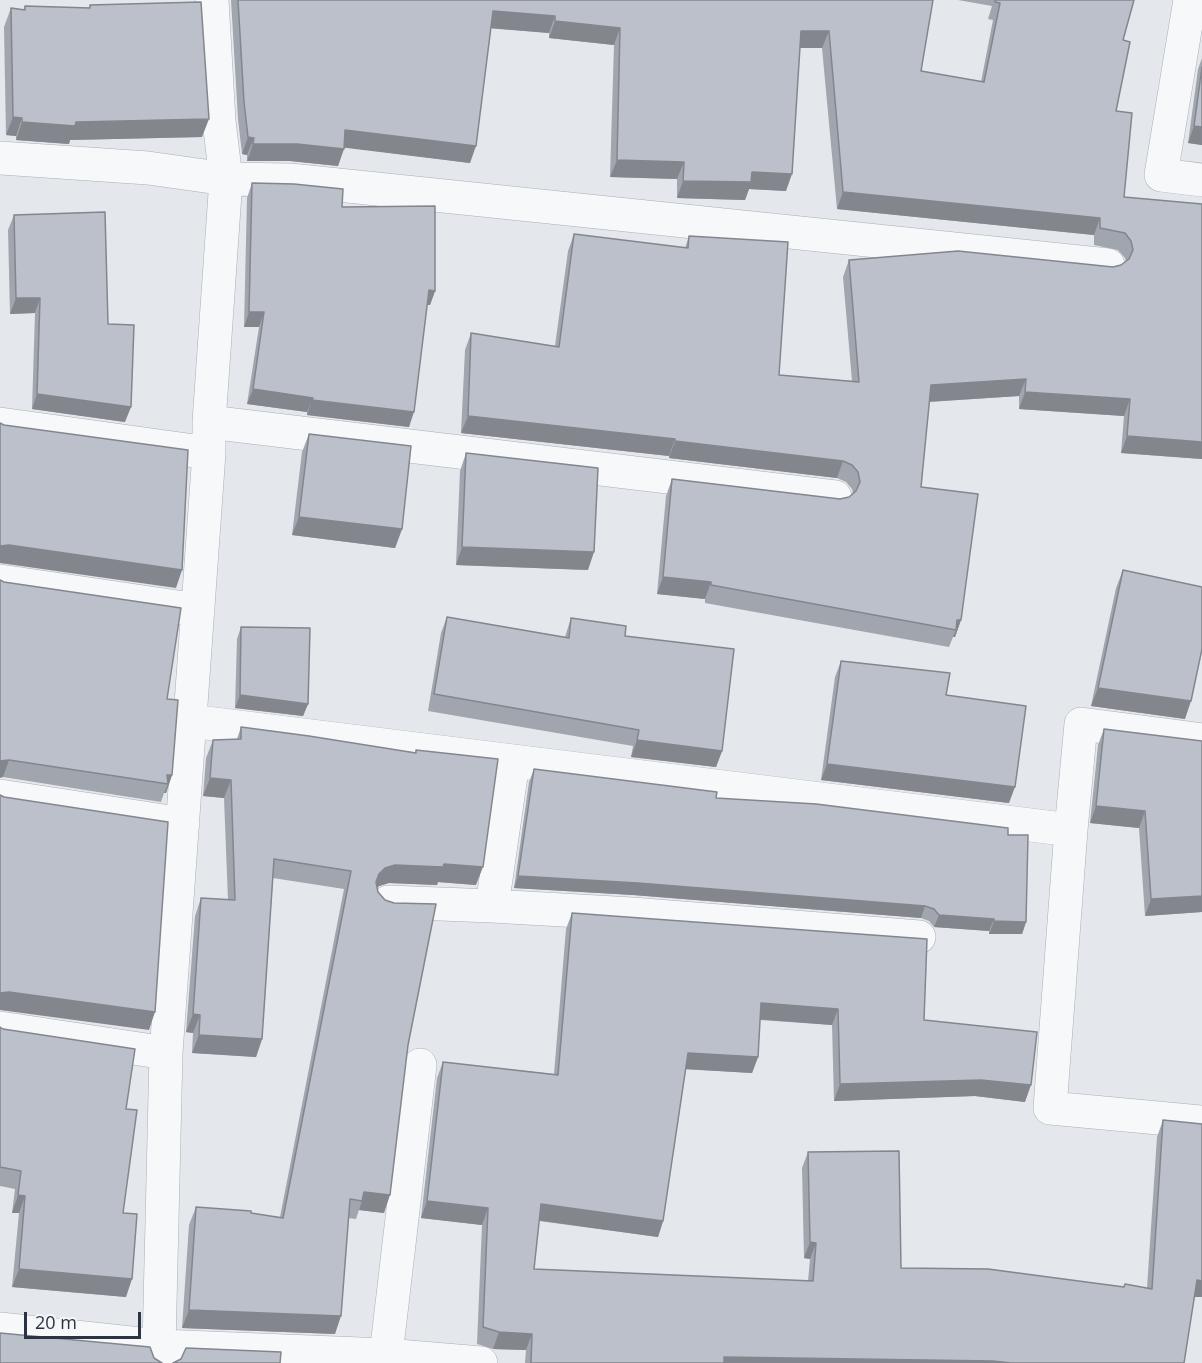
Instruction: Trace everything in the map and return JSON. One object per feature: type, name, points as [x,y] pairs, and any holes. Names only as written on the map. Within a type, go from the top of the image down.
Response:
[{"type":"street","points":[[160,1355],[166,1053],[226,178],[219,121],[212,0]]},
{"type":"street","points":[[1190,0],[1161,175],[1202,180]]},
{"type":"street","points":[[0,158],[148,168],[226,178],[290,180],[1108,265]]},
{"type":"street","points":[[0,424],[209,438],[835,497]]},
{"type":"street","points":[[0,581],[198,610]]},
{"type":"street","points":[[190,721],[1071,830]]},
{"type":"street","points":[[1202,740],[1081,724],[1050,1108],[1202,1122]]},
{"type":"street","points":[[492,906],[513,762]]},
{"type":"street","points":[[0,796],[183,824]]},
{"type":"street","points":[[388,902],[632,914],[919,937]]},
{"type":"street","points":[[0,1028],[166,1053]]},
{"type":"street","points":[[386,1355],[420,1065]]},
{"type":"street","points":[[0,1329],[160,1355],[386,1355],[481,1363]]},
{"type":"building","points":[[238,0],[933,0],[921,71],[984,82],[1000,3],[995,0],[1134,0],[1123,40],[1130,42],[1116,111],[1132,113],[1124,197],[1202,204],[1202,442],[1127,436],[1130,399],[1025,392],[1026,379],[931,385],[921,487],[978,494],[961,620],[957,620],[956,630],[711,585],[711,582],[663,577],[672,479],[840,499],[849,497],[856,491],[860,482],[858,472],[852,465],[843,461],[675,441],[675,439],[468,416],[471,333],[559,347],[574,234],[688,248],[689,236],[788,242],[779,375],[859,382],[849,260],[958,251],[1113,267],[1129,259],[1133,250],[1131,241],[1125,233],[1100,228],[1100,218],[843,192],[829,31],[801,31],[792,174],[752,172],[751,182],[683,181],[684,162],[617,160],[620,28],[555,21],[555,16],[493,11],[476,146],[345,130],[344,149],[297,144],[253,144],[254,138],[248,137],[244,102]]},
{"type":"building","points":[[201,2],[209,119],[76,122],[75,126],[22,122],[22,118],[13,117],[11,8],[25,10],[25,6],[90,8],[90,5]]},
{"type":"building","points":[[1202,67],[1202,127],[1194,126]]},
{"type":"building","points":[[252,183],[343,189],[342,207],[435,206],[435,291],[429,290],[414,412],[312,400],[313,398],[253,389],[264,312],[249,312]]},
{"type":"building","points":[[105,212],[108,324],[134,325],[131,407],[37,394],[40,298],[16,298],[14,215]]},
{"type":"building","points":[[0,423],[188,450],[182,570],[9,545],[0,546]]},
{"type":"building","points":[[309,434],[411,446],[402,529],[299,517]]},
{"type":"building","points":[[466,453],[598,468],[594,552],[462,547]]},
{"type":"building","points":[[1123,570],[1202,587],[1202,649],[1191,701],[1098,688]]},
{"type":"building","points":[[0,580],[181,608],[167,699],[178,700],[172,775],[167,775],[168,784],[9,760],[0,761]]},
{"type":"building","points":[[447,617],[569,638],[571,618],[626,626],[625,636],[734,649],[722,751],[637,740],[639,730],[434,694]]},
{"type":"building","points":[[241,627],[310,628],[308,704],[240,695]]},
{"type":"building","points":[[841,661],[950,673],[946,695],[1026,706],[1015,787],[827,764]]},
{"type":"building","points":[[241,727],[416,753],[416,750],[498,759],[483,867],[444,864],[443,867],[395,865],[385,868],[379,874],[376,882],[378,892],[385,900],[394,903],[436,904],[408,1045],[390,1195],[364,1192],[362,1201],[350,1199],[341,1316],[189,1310],[196,1207],[251,1211],[251,1213],[283,1218],[351,871],[274,859],[262,1039],[199,1035],[200,1015],[193,1014],[201,898],[235,900],[231,780],[210,778],[213,740],[241,739]]},
{"type":"building","points":[[1104,729],[1202,741],[1202,896],[1151,899],[1145,811],[1096,806]]},
{"type":"building","points":[[534,769],[717,792],[716,798],[816,804],[1008,828],[1008,835],[1028,835],[1026,922],[939,915],[934,909],[925,906],[638,883],[518,876]]},
{"type":"building","points":[[0,795],[168,822],[155,1012],[9,992],[0,993]]},
{"type":"building","points":[[572,913],[927,939],[924,1020],[1037,1032],[1031,1085],[981,1080],[840,1084],[838,1009],[761,1003],[758,1057],[688,1053],[663,1221],[541,1204],[534,1269],[813,1281],[816,1243],[810,1242],[808,1152],[899,1151],[901,1268],[988,1269],[1152,1289],[1163,1120],[1202,1124],[1202,1281],[1197,1280],[1184,1363],[1011,1363],[724,1357],[724,1363],[531,1363],[532,1334],[499,1332],[483,1327],[488,1208],[427,1201],[443,1062],[558,1075]]},
{"type":"building","points":[[0,1027],[135,1049],[126,1109],[137,1110],[123,1213],[137,1214],[132,1279],[19,1269],[25,1196],[18,1195],[21,1171],[0,1167]]},
{"type":"building","points":[[0,1333],[150,1347],[154,1358],[162,1363],[0,1363]]},
{"type":"building","points":[[186,1348],[281,1352],[280,1363],[173,1363],[181,1359]]}]
